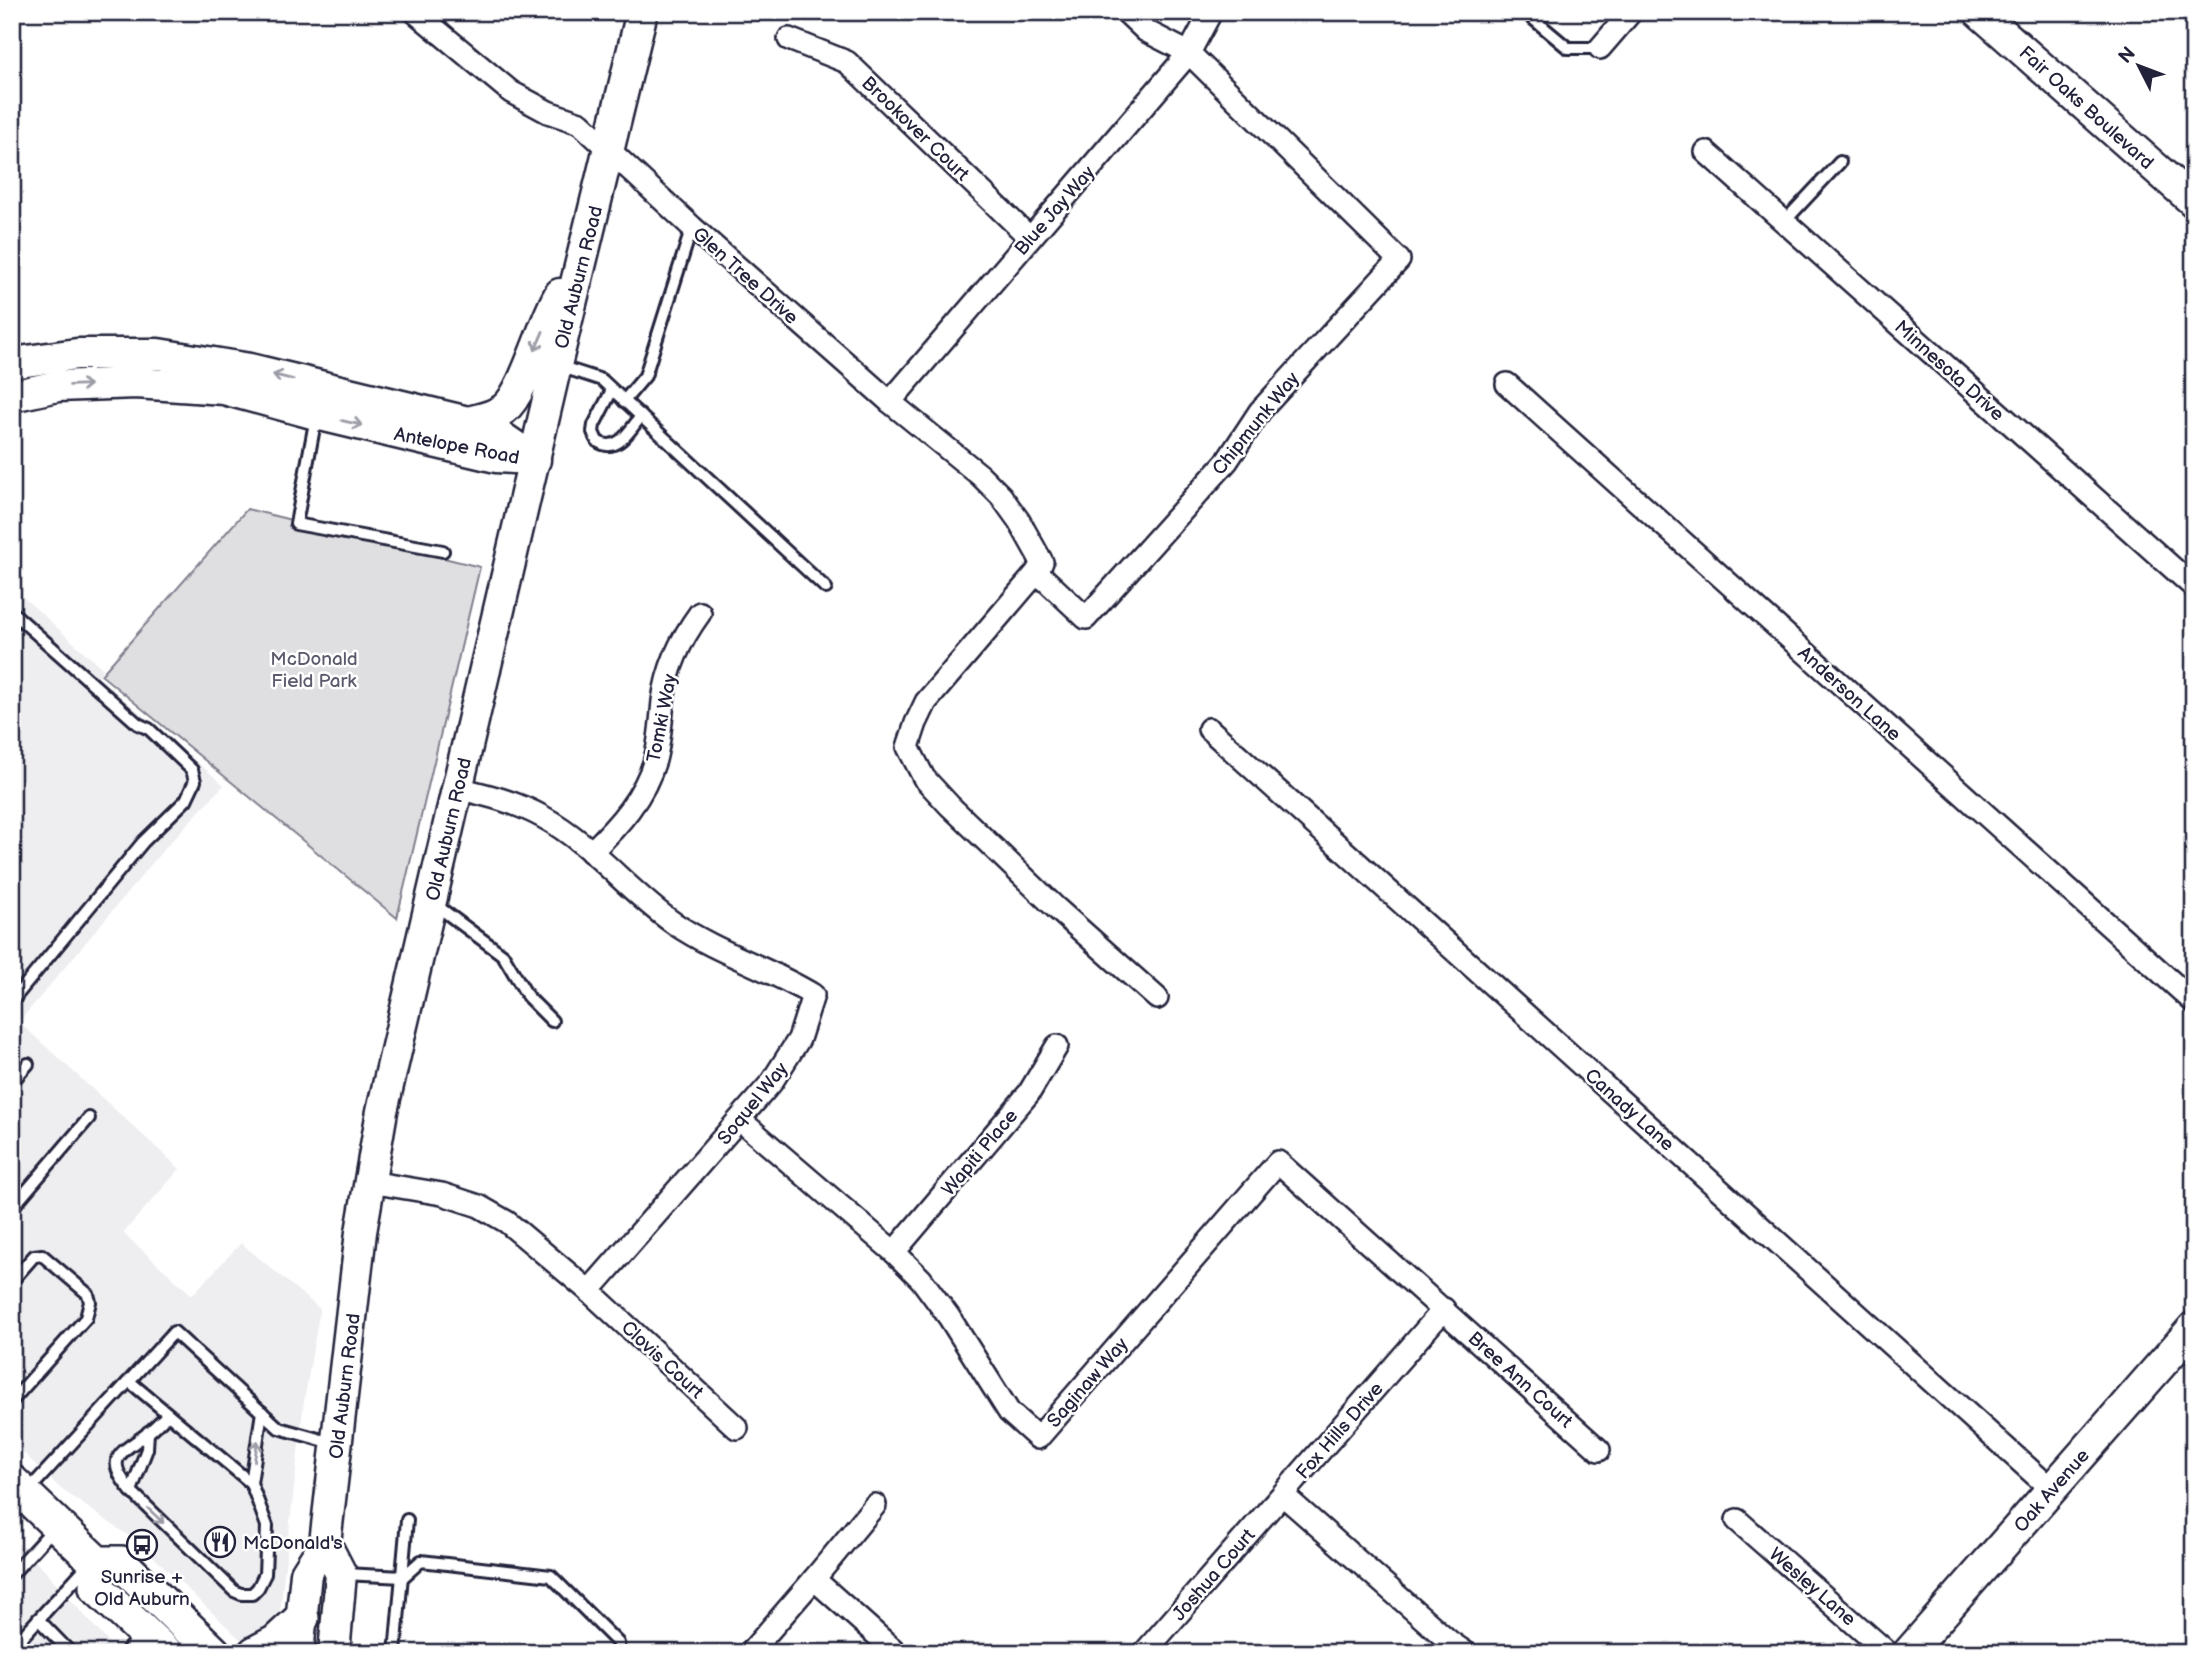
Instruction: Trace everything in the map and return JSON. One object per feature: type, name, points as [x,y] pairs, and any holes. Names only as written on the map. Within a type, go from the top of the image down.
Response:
[{"type":"main road","name":"Old Auburn Road","points":[[325,1543],[361,1233],[382,1111],[556,365],[642,12]]},
{"type":"main road","name":"Fair Oaks Boulevard","points":[[1979,12],[2194,202]]},
{"type":"main road","points":[[468,422],[501,411],[513,400],[551,309],[582,260]]},
{"type":"main road","name":"Antelope Road","points":[[12,363],[77,354],[158,354],[250,369],[468,422],[500,436],[535,460]]},
{"type":"main road","name":"Antelope Road","points":[[12,396],[58,386],[136,383],[224,389],[496,457],[535,460]]},
{"type":"main road","name":"Oak Avenue","points":[[1908,1653],[2194,1327]]},
{"type":"main road","points":[[18,1488],[95,1561],[121,1563],[217,1650]]},
{"type":"main road","points":[[325,1543],[341,1574],[334,1653]]},
{"type":"main road","points":[[298,1653],[306,1573],[325,1543]]},
{"type":"main road","points":[[95,1561],[96,1587],[145,1646]]},
{"type":"main road","points":[[255,1653],[276,1642],[302,1618]]},
{"type":"street","name":"Glen Tree Drive","points":[[415,12],[511,92],[548,112],[580,123],[692,227],[890,402],[980,475],[1001,496],[1019,522],[1042,562],[1037,572]]},
{"type":"street","name":"Chipmunk Way","points":[[1037,572],[1086,618],[1227,461],[1260,411],[1399,260],[1189,52],[1146,31],[1126,12]]},
{"type":"street","name":"Blue Jay Way","points":[[890,402],[1189,52],[1211,12]]},
{"type":"street","points":[[1600,48],[1631,12]]},
{"type":"street","name":"Brookover Court","points":[[789,39],[847,62],[1030,239]]},
{"type":"street","name":"Minnesota Drive","points":[[1706,152],[2194,587]]},
{"type":"street","name":"Anderson Lane","points":[[1507,384],[2194,1002]]},
{"type":"street","points":[[1037,572],[926,702],[908,747],[924,778],[950,806],[1056,908],[1157,998]]},
{"type":"street","name":"Tomki Way","points":[[591,852],[629,812],[650,773],[655,758],[670,668],[683,639],[700,613]]},
{"type":"street","name":"Canady Lane","points":[[1209,729],[2051,1489]]},
{"type":"street","name":"Soquel Way","points":[[457,788],[496,797],[530,810],[559,826],[674,923],[714,947],[784,977],[813,995],[806,1020],[787,1060],[771,1083],[589,1291]]},
{"type":"street","name":"Wapiti Place","points":[[894,1252],[1029,1093],[1057,1046]]},
{"type":"street","name":"Saginaw Way","points":[[740,1120],[894,1252],[921,1279],[949,1317],[1009,1412],[1038,1437],[1278,1162],[1444,1309]]},
{"type":"street","points":[[370,1182],[442,1194],[478,1206],[516,1229],[589,1291]]},
{"type":"street","name":"Clovis Court","points":[[589,1291],[737,1428]]},
{"type":"street","name":"Bree Ann Court","points":[[1444,1309],[1599,1450]]},
{"type":"street","name":"Fox Hills Drive","points":[[1444,1309],[1283,1495],[1452,1649]]},
{"type":"street","name":"Joshua Court","points":[[1144,1653],[1283,1495]]},
{"type":"street","points":[[750,1653],[875,1505]]},
{"type":"street","name":"Wesley Lane","points":[[1737,1520],[1888,1653]]},
{"type":"street","points":[[814,1579],[897,1653]]},
{"type":"lane","points":[[1525,12],[1568,48],[1600,48]]},
{"type":"lane","points":[[1784,222],[1840,162]]},
{"type":"lane","points":[[624,401],[645,376],[692,227]]},
{"type":"lane","points":[[556,365],[602,380],[826,588]]},
{"type":"lane","points":[[611,390],[594,425],[593,432],[597,441],[609,446],[617,444],[641,416]]},
{"type":"lane","points":[[316,414],[296,524],[443,551]]},
{"type":"lane","points":[[12,612],[138,724],[149,729],[192,770],[195,781],[186,800],[135,850],[12,1000]]},
{"type":"lane","points":[[431,902],[503,955],[528,997],[552,1021]]},
{"type":"lane","points":[[12,1082],[28,1064]]},
{"type":"lane","points":[[12,1208],[89,1118]]},
{"type":"lane","points":[[12,1281],[34,1256],[42,1255],[88,1294],[90,1301],[86,1318],[12,1401]]},
{"type":"lane","points":[[18,1488],[130,1382],[174,1332],[279,1428],[337,1444]]},
{"type":"lane","points":[[130,1382],[251,1482]]},
{"type":"lane","points":[[169,1414],[125,1447],[117,1461],[119,1476],[131,1491],[234,1591],[252,1594],[265,1574],[267,1527],[251,1482],[262,1412]]},
{"type":"lane","points":[[131,1491],[148,1449],[148,1432]]},
{"type":"lane","points":[[395,1653],[407,1520]]},
{"type":"lane","points":[[12,1574],[57,1525]]},
{"type":"lane","points":[[12,1648],[95,1561]]},
{"type":"lane","points":[[341,1574],[403,1577],[421,1561],[551,1576],[618,1643],[619,1653]]},
{"type":"lane","points":[[38,1619],[71,1653]]},
{"type":"shaded area","points":[[12,587],[103,669],[98,677],[224,785],[165,848],[19,1022],[180,1169],[123,1233],[192,1295],[241,1243],[320,1309],[304,1401],[279,1619],[274,1627],[249,1638],[240,1639],[139,1543],[61,1489],[12,1442]]},
{"type":"shaded area","points":[[12,1538],[48,1574],[118,1653],[12,1653]]},
{"type":"green space","name":"McDonald Field Park","points":[[247,509],[480,567],[397,918],[101,675]]},
{"type":"place","name":"McDonald's","points":[[220,1542]]},
{"type":"place","name":"Sunrise + Old Auburn","points":[[142,1545]]}]
